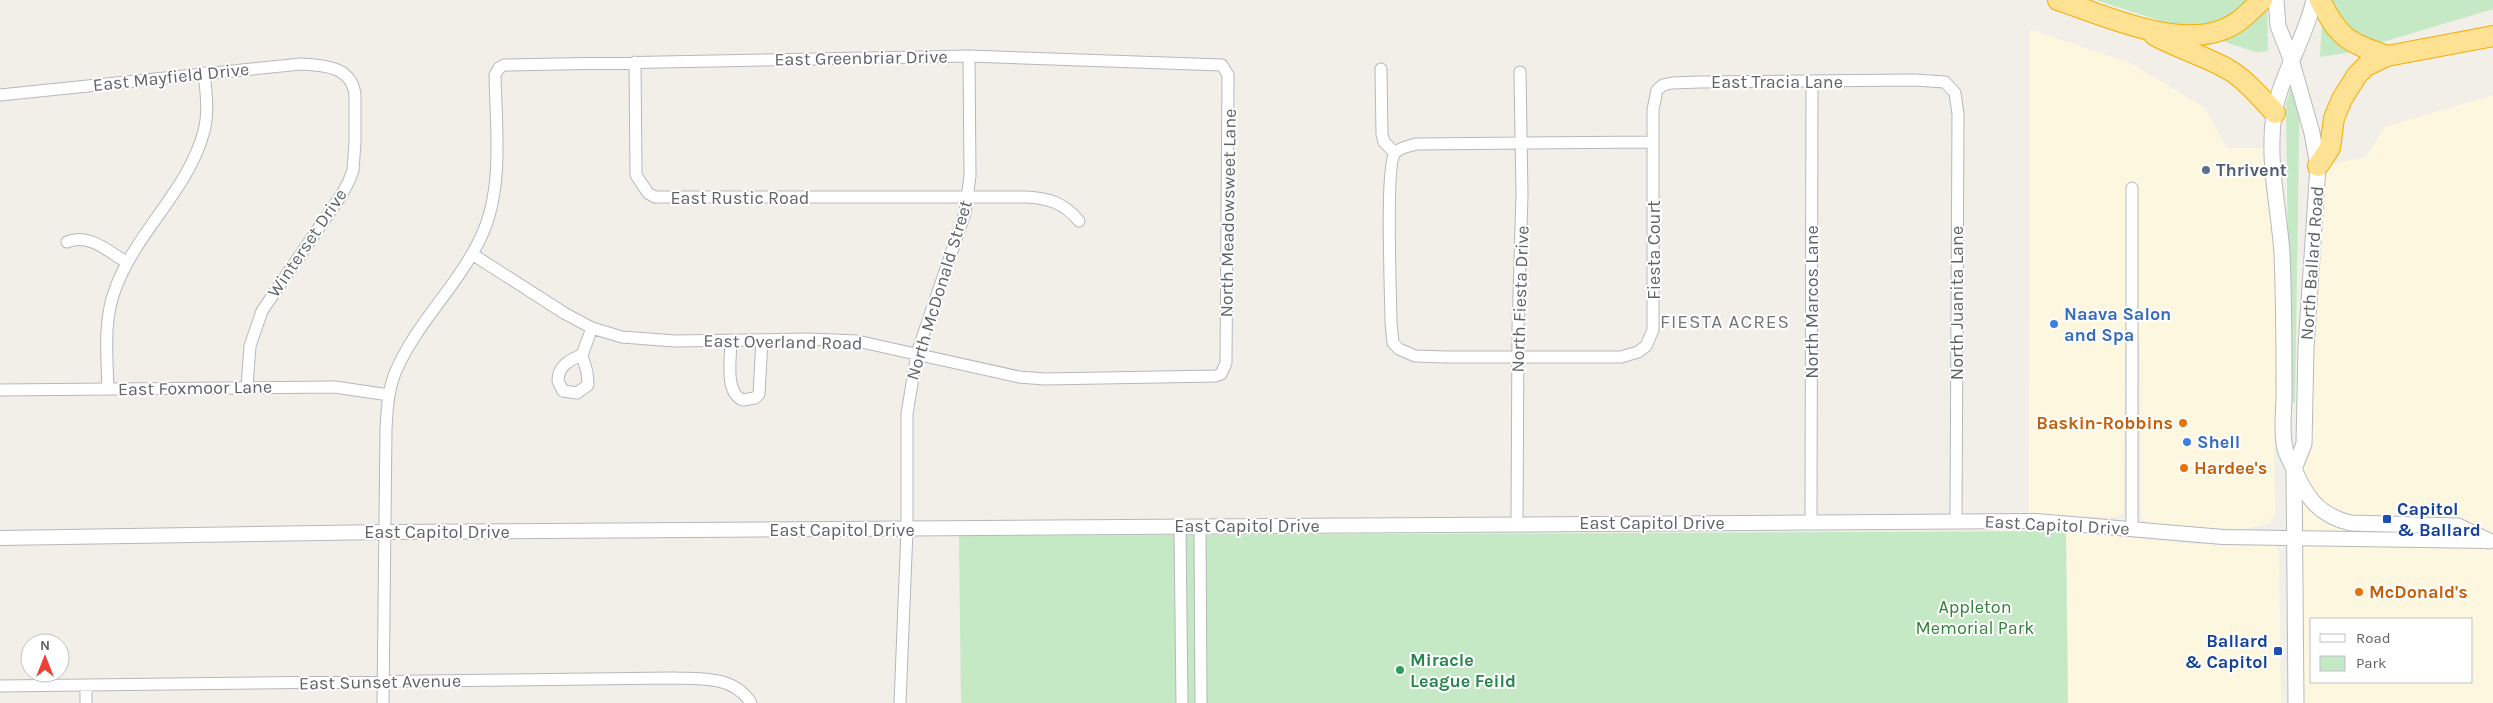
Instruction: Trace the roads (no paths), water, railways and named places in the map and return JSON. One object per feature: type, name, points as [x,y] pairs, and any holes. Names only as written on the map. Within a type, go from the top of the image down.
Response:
[{"type":"highway","points":[[2058,0],[2139,27],[2184,34],[2221,30],[2237,22],[2262,0]]},
{"type":"highway","points":[[2320,0],[2333,25],[2343,36],[2360,46],[2387,56]]},
{"type":"highway","points":[[2139,27],[2178,48],[2224,67],[2254,90],[2275,113]]},
{"type":"highway","points":[[2318,166],[2330,148],[2334,118],[2342,99],[2357,75],[2366,66],[2387,56],[2493,36]]},
{"type":"main road","name":"North Ballard Road","points":[[2276,0],[2278,26],[2291,59],[2312,133],[2318,166],[2306,348],[2304,444],[2294,469],[2296,703]]},
{"type":"main road","name":"North Ballard Road","points":[[2294,469],[2285,448],[2282,253],[2272,168],[2275,113],[2291,59],[2306,28],[2314,0]]},
{"type":"main road","points":[[2294,469],[2310,501],[2318,509],[2334,518],[2351,523],[2458,526],[2491,541]]},
{"type":"street","name":"East Greenbriar Drive","points":[[472,254],[481,237],[493,199],[496,158],[495,75],[504,65],[969,56],[1222,65]]},
{"type":"street","name":"North McDonald Street","points":[[900,703],[907,530],[905,456],[907,414],[917,353],[958,239],[968,197],[971,132],[969,56]]},
{"type":"street","name":"East Rustic Road","points":[[634,62],[636,175],[648,193],[655,197],[968,197],[1048,199],[1064,207],[1079,221]]},
{"type":"street","name":"East Mayfield Drive","points":[[0,95],[301,64],[318,65],[342,71]]},
{"type":"street","name":"North Meadowsweet Lane","points":[[1222,65],[1228,75],[1229,89],[1226,363]]},
{"type":"street","points":[[1382,69],[1382,134],[1384,142],[1395,153],[1403,147],[1416,144],[1653,142]]},
{"type":"street","name":"Winterset Drive","points":[[248,387],[250,346],[262,311],[342,194],[352,170],[355,142],[354,86],[350,78],[342,71]]},
{"type":"street","name":"North Fiesta Drive","points":[[1517,525],[1522,142],[1520,72]]},
{"type":"street","points":[[108,389],[107,333],[115,288],[126,262],[183,176],[196,150],[206,120],[204,74]]},
{"type":"street","name":"East Tracia Lane","points":[[1653,142],[1654,96],[1663,85],[1699,82],[1921,80],[1945,82],[1951,87]]},
{"type":"street","name":"North Marcos Lane","points":[[1811,523],[1812,82]]},
{"type":"street","name":"North Juanita Lane","points":[[1951,87],[1957,101],[1958,114],[1956,521]]},
{"type":"street","name":"Fiesta Court","points":[[1395,153],[1391,163],[1390,201],[1391,323],[1393,343],[1399,349],[1414,356],[1518,358],[1621,356],[1638,352],[1651,338],[1653,321],[1653,142]]},
{"type":"street","points":[[2132,188],[2132,528]]},
{"type":"street","points":[[67,242],[81,238],[90,240],[126,262]]},
{"type":"street","name":"East Overland Road","points":[[472,254],[564,313],[592,328],[635,340],[844,340],[917,353],[1018,376],[1045,379],[1206,378],[1221,374],[1226,363]]},
{"type":"street","points":[[383,703],[389,395],[395,374],[406,352],[472,254]]},
{"type":"street","points":[[582,355],[592,328]]},
{"type":"street","points":[[731,340],[732,386],[735,395],[743,400],[755,398],[759,394],[762,340]]},
{"type":"street","name":"East Foxmoor Lane","points":[[0,390],[335,387],[389,395]]},
{"type":"street","name":"East Capitol Drive","points":[[0,538],[386,532],[2036,521],[2223,537],[2491,541]]},
{"type":"street","points":[[1180,526],[1182,703]]},
{"type":"street","points":[[1200,526],[1201,703]]},
{"type":"street","name":"East Sunset Avenue","points":[[0,686],[384,683],[672,678],[716,679],[737,687],[751,703]]},
{"type":"street","points":[[86,685],[86,703]]},
{"type":"place","name":"Thrivent","points":[[2206,170]]},
{"type":"place","name":"Naava Salon and Spa","points":[[2054,324]]},
{"type":"place","name":"Baskin-Robbins","points":[[2183,423]]},
{"type":"place","name":"Shell","points":[[2187,442]]},
{"type":"place","name":"Hardee's","points":[[2184,468]]},
{"type":"place","name":"Capitol & Ballard","points":[[2387,519]]},
{"type":"place","name":"McDonald's","points":[[2359,592]]},
{"type":"place","name":"Ballard & Capitol","points":[[2278,651]]},
{"type":"place","name":"Miracle League Feild","points":[[1400,670]]},
{"type":"district","name":"FIESTA ACRES","points":[[1725,322]]},
{"type":"park label","name":"Appleton Memorial Park","points":[[1975,617]]}]
